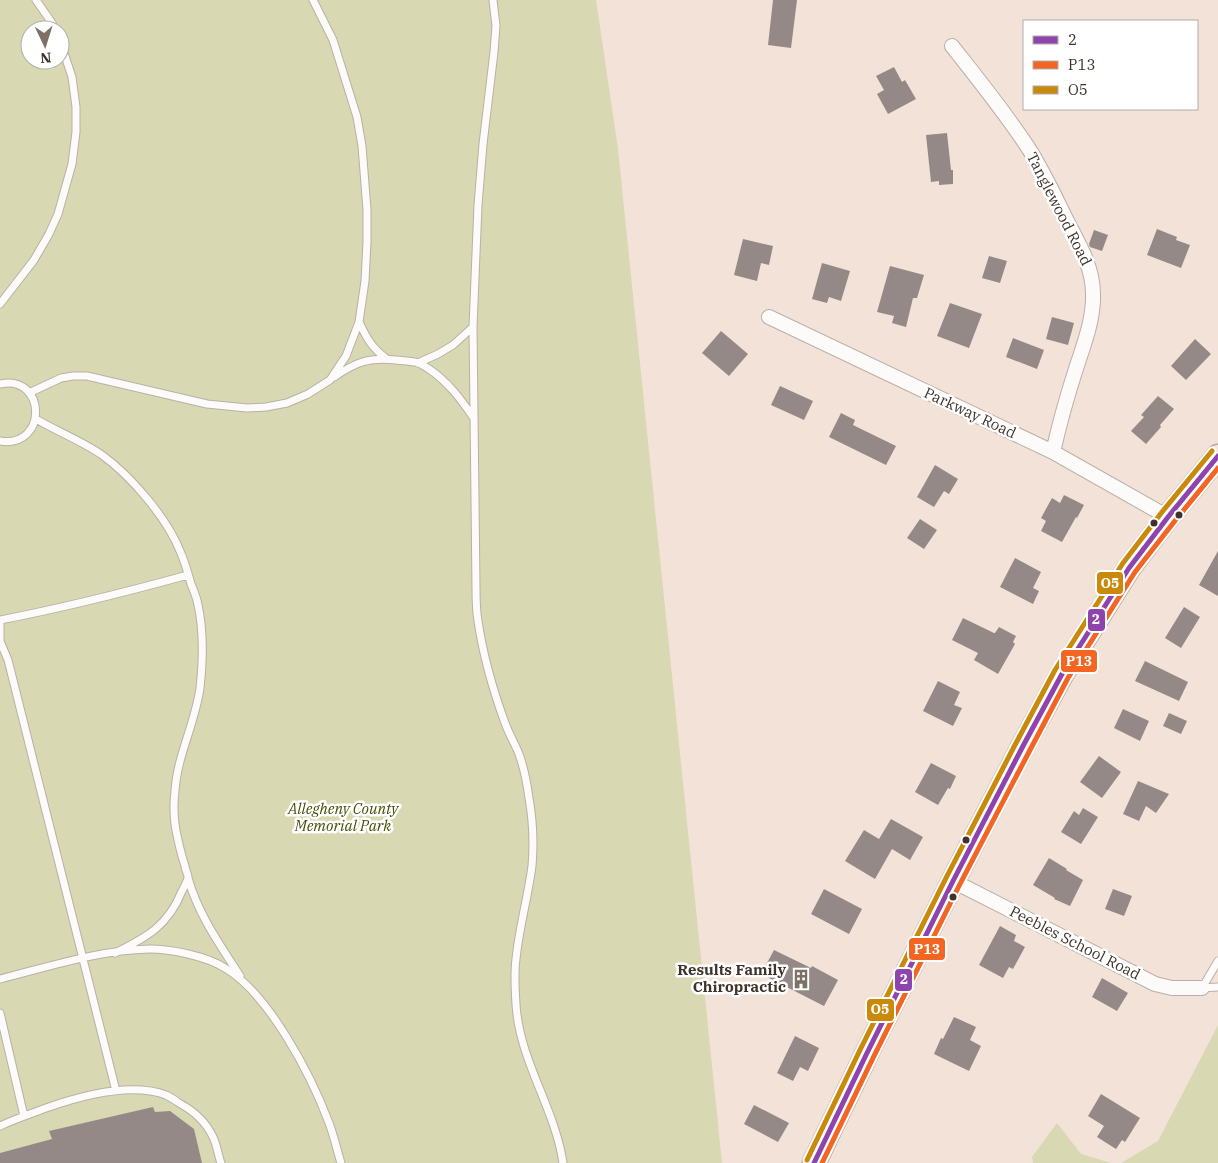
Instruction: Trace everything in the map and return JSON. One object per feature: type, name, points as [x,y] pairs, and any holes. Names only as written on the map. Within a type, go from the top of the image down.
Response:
[{"type":"main road","points":[[814,1163],[953,881],[1062,674],[1129,568],[1218,456]]},
{"type":"street","name":"Tanglewood Road","points":[[952,46],[1004,112],[1028,148],[1050,186],[1089,267],[1093,282],[1092,311],[1062,412],[1053,452]]},
{"type":"street","name":"Parkway Road","points":[[768,317],[1053,452],[1168,517]]},
{"type":"street","name":"Peebles School Road","points":[[953,881],[1154,984],[1172,988],[1202,988]]},
{"type":"lane","points":[[36,0],[49,20]]},
{"type":"lane","points":[[313,0],[333,40],[356,118],[362,146],[366,210],[365,281],[359,322],[346,356],[330,380]]},
{"type":"lane","points":[[493,0],[496,26],[479,188],[473,328],[476,587],[478,620],[483,648],[506,724],[519,755],[527,782],[533,834],[532,865],[514,980],[519,1029],[556,1133],[563,1163]]},
{"type":"lane","points":[[0,304],[34,260],[58,214],[72,164],[76,132],[76,107],[70,70]]},
{"type":"lane","points":[[359,322],[370,343],[388,359]]},
{"type":"lane","points":[[418,363],[453,345],[473,328]]},
{"type":"lane","points":[[29,393],[61,378],[87,376],[207,404],[247,408],[266,407],[287,403],[308,394],[350,366],[360,362],[388,359],[418,363],[445,381],[458,395],[474,418]]},
{"type":"lane","points":[[0,384],[13,383],[20,385],[29,393],[36,408],[36,419],[31,429],[22,438],[0,442]]},
{"type":"lane","points":[[36,419],[58,432],[81,442],[102,455],[123,472],[141,491],[165,524],[180,550],[198,605],[202,634],[202,665],[200,690],[195,714],[178,767],[174,811],[177,837],[191,890],[204,917],[243,980],[265,1006],[287,1038],[311,1082],[330,1124],[341,1163]]},
{"type":"lane","points":[[116,1091],[8,660],[0,641],[0,622],[188,574]]},
{"type":"lane","points":[[114,953],[155,931],[176,904],[188,878]]},
{"type":"lane","points":[[0,979],[96,955],[148,949],[170,950],[199,957],[224,967],[243,980]]},
{"type":"lane","points":[[1202,988],[1218,961]]},
{"type":"lane","points":[[1202,988],[1218,987]]},
{"type":"lane","points":[[0,1013],[24,1116]]},
{"type":"lane","points":[[0,1126],[64,1102],[106,1092],[129,1090],[151,1092],[166,1095],[198,1115],[215,1139],[220,1163]]},
{"type":"green space","name":"Allegheny County Memorial Park","points":[[0,0],[596,0],[618,149],[722,1163],[0,1163]]},
{"type":"green space","points":[[1218,1025],[1218,1163],[1121,1163],[1158,1141]]},
{"type":"green space","points":[[1057,1123],[1081,1154],[1111,1163],[1033,1163],[1032,1157]]},
{"type":"building","points":[[773,0],[797,0],[791,48],[768,45]]},
{"type":"building","points":[[894,67],[902,82],[905,80],[916,99],[888,114],[877,94],[884,90],[876,76]]},
{"type":"building","points":[[947,133],[951,170],[953,170],[953,184],[939,185],[939,181],[931,182],[926,135]]},
{"type":"building","points":[[1157,229],[1177,237],[1176,240],[1190,245],[1181,268],[1147,255]]},
{"type":"building","points":[[1094,230],[1108,235],[1102,251],[1090,247],[1089,244]]},
{"type":"building","points":[[743,239],[773,246],[769,265],[761,263],[757,281],[734,275]]},
{"type":"building","points":[[989,256],[1007,261],[1000,283],[982,278]]},
{"type":"building","points":[[822,263],[850,271],[841,301],[829,297],[827,303],[812,299]]},
{"type":"building","points":[[890,266],[924,275],[917,298],[913,298],[906,327],[892,323],[894,316],[877,312]]},
{"type":"building","points":[[950,303],[982,314],[969,348],[937,336]]},
{"type":"building","points":[[1052,317],[1074,323],[1068,345],[1046,339]]},
{"type":"building","points":[[721,331],[748,354],[729,376],[702,353]]},
{"type":"building","points":[[1013,338],[1044,350],[1037,369],[1006,357]]},
{"type":"building","points":[[1195,339],[1211,354],[1186,380],[1171,366]]},
{"type":"building","points":[[780,386],[813,401],[804,420],[771,405]]},
{"type":"building","points":[[1158,396],[1174,409],[1146,444],[1131,431],[1144,417],[1141,415]]},
{"type":"building","points":[[841,413],[855,420],[853,425],[896,446],[886,465],[829,437]]},
{"type":"building","points":[[935,465],[958,479],[949,494],[944,491],[934,507],[917,497]]},
{"type":"building","points":[[1064,495],[1084,505],[1062,542],[1041,531],[1046,521],[1041,518],[1052,498],[1060,503]]},
{"type":"building","points":[[920,519],[937,530],[924,549],[907,538]]},
{"type":"building","points":[[1218,551],[1218,596],[1199,585]]},
{"type":"building","points":[[1015,558],[1041,572],[1033,588],[1039,591],[1033,604],[1000,587]]},
{"type":"building","points":[[1184,607],[1200,617],[1181,648],[1165,638]]},
{"type":"building","points":[[963,618],[994,633],[999,627],[1016,636],[1013,642],[1015,644],[998,674],[974,660],[978,653],[952,640]]},
{"type":"building","points":[[1145,661],[1188,682],[1179,701],[1135,681]]},
{"type":"building","points":[[938,681],[960,692],[954,705],[962,708],[953,726],[923,711]]},
{"type":"building","points":[[1123,709],[1149,721],[1140,741],[1114,728]]},
{"type":"building","points":[[1169,713],[1187,721],[1181,734],[1163,726]]},
{"type":"building","points":[[1099,756],[1121,772],[1102,798],[1080,782]]},
{"type":"building","points":[[931,763],[956,776],[950,789],[948,788],[938,805],[915,792]]},
{"type":"building","points":[[1138,781],[1169,794],[1156,813],[1146,806],[1139,821],[1123,814]]},
{"type":"building","points":[[1083,808],[1098,817],[1081,844],[1061,832],[1074,811],[1079,815]]},
{"type":"building","points":[[891,819],[923,837],[910,860],[892,849],[875,879],[845,861],[864,830],[879,839]]},
{"type":"building","points":[[1049,858],[1083,880],[1070,906],[1054,899],[1033,885]]},
{"type":"building","points":[[824,889],[862,909],[849,934],[811,914]]},
{"type":"building","points":[[1113,889],[1132,896],[1124,916],[1105,909]]},
{"type":"building","points":[[1000,926],[1016,935],[1014,941],[1025,947],[1013,969],[1009,967],[1003,978],[979,965]]},
{"type":"building","name":"Results Family Chiropractic","points":[[774,950],[811,968],[812,966],[838,980],[824,1006],[761,974]]},
{"type":"building","points":[[1102,978],[1128,993],[1117,1011],[1092,997]]},
{"type":"building","points":[[954,1017],[976,1027],[970,1040],[981,1046],[969,1071],[934,1054]]},
{"type":"building","points":[[795,1036],[819,1048],[808,1071],[800,1067],[793,1081],[777,1073]]},
{"type":"building","points":[[1101,1094],[1140,1118],[1125,1142],[1122,1140],[1116,1149],[1097,1137],[1104,1126],[1088,1116]]},
{"type":"building","points":[[754,1105],[789,1123],[778,1142],[744,1124]]},
{"type":"building","points":[[153,1107],[155,1112],[170,1111],[194,1129],[202,1163],[0,1163],[0,1153],[52,1139],[49,1131]]},
{"type":"transit line","name":"O5","points":[[807,1160],[946,878],[1055,670],[1123,563],[1212,451]]},
{"type":"transit line","name":"2","points":[[814,1163],[953,881],[1062,674],[1129,568],[1218,456]]},
{"type":"transit line","name":"P13","points":[[822,1163],[960,884],[1068,678],[1135,572],[1218,468]]},
{"type":"place","name":"Results Family Chiropractic","points":[[801,979]]}]
